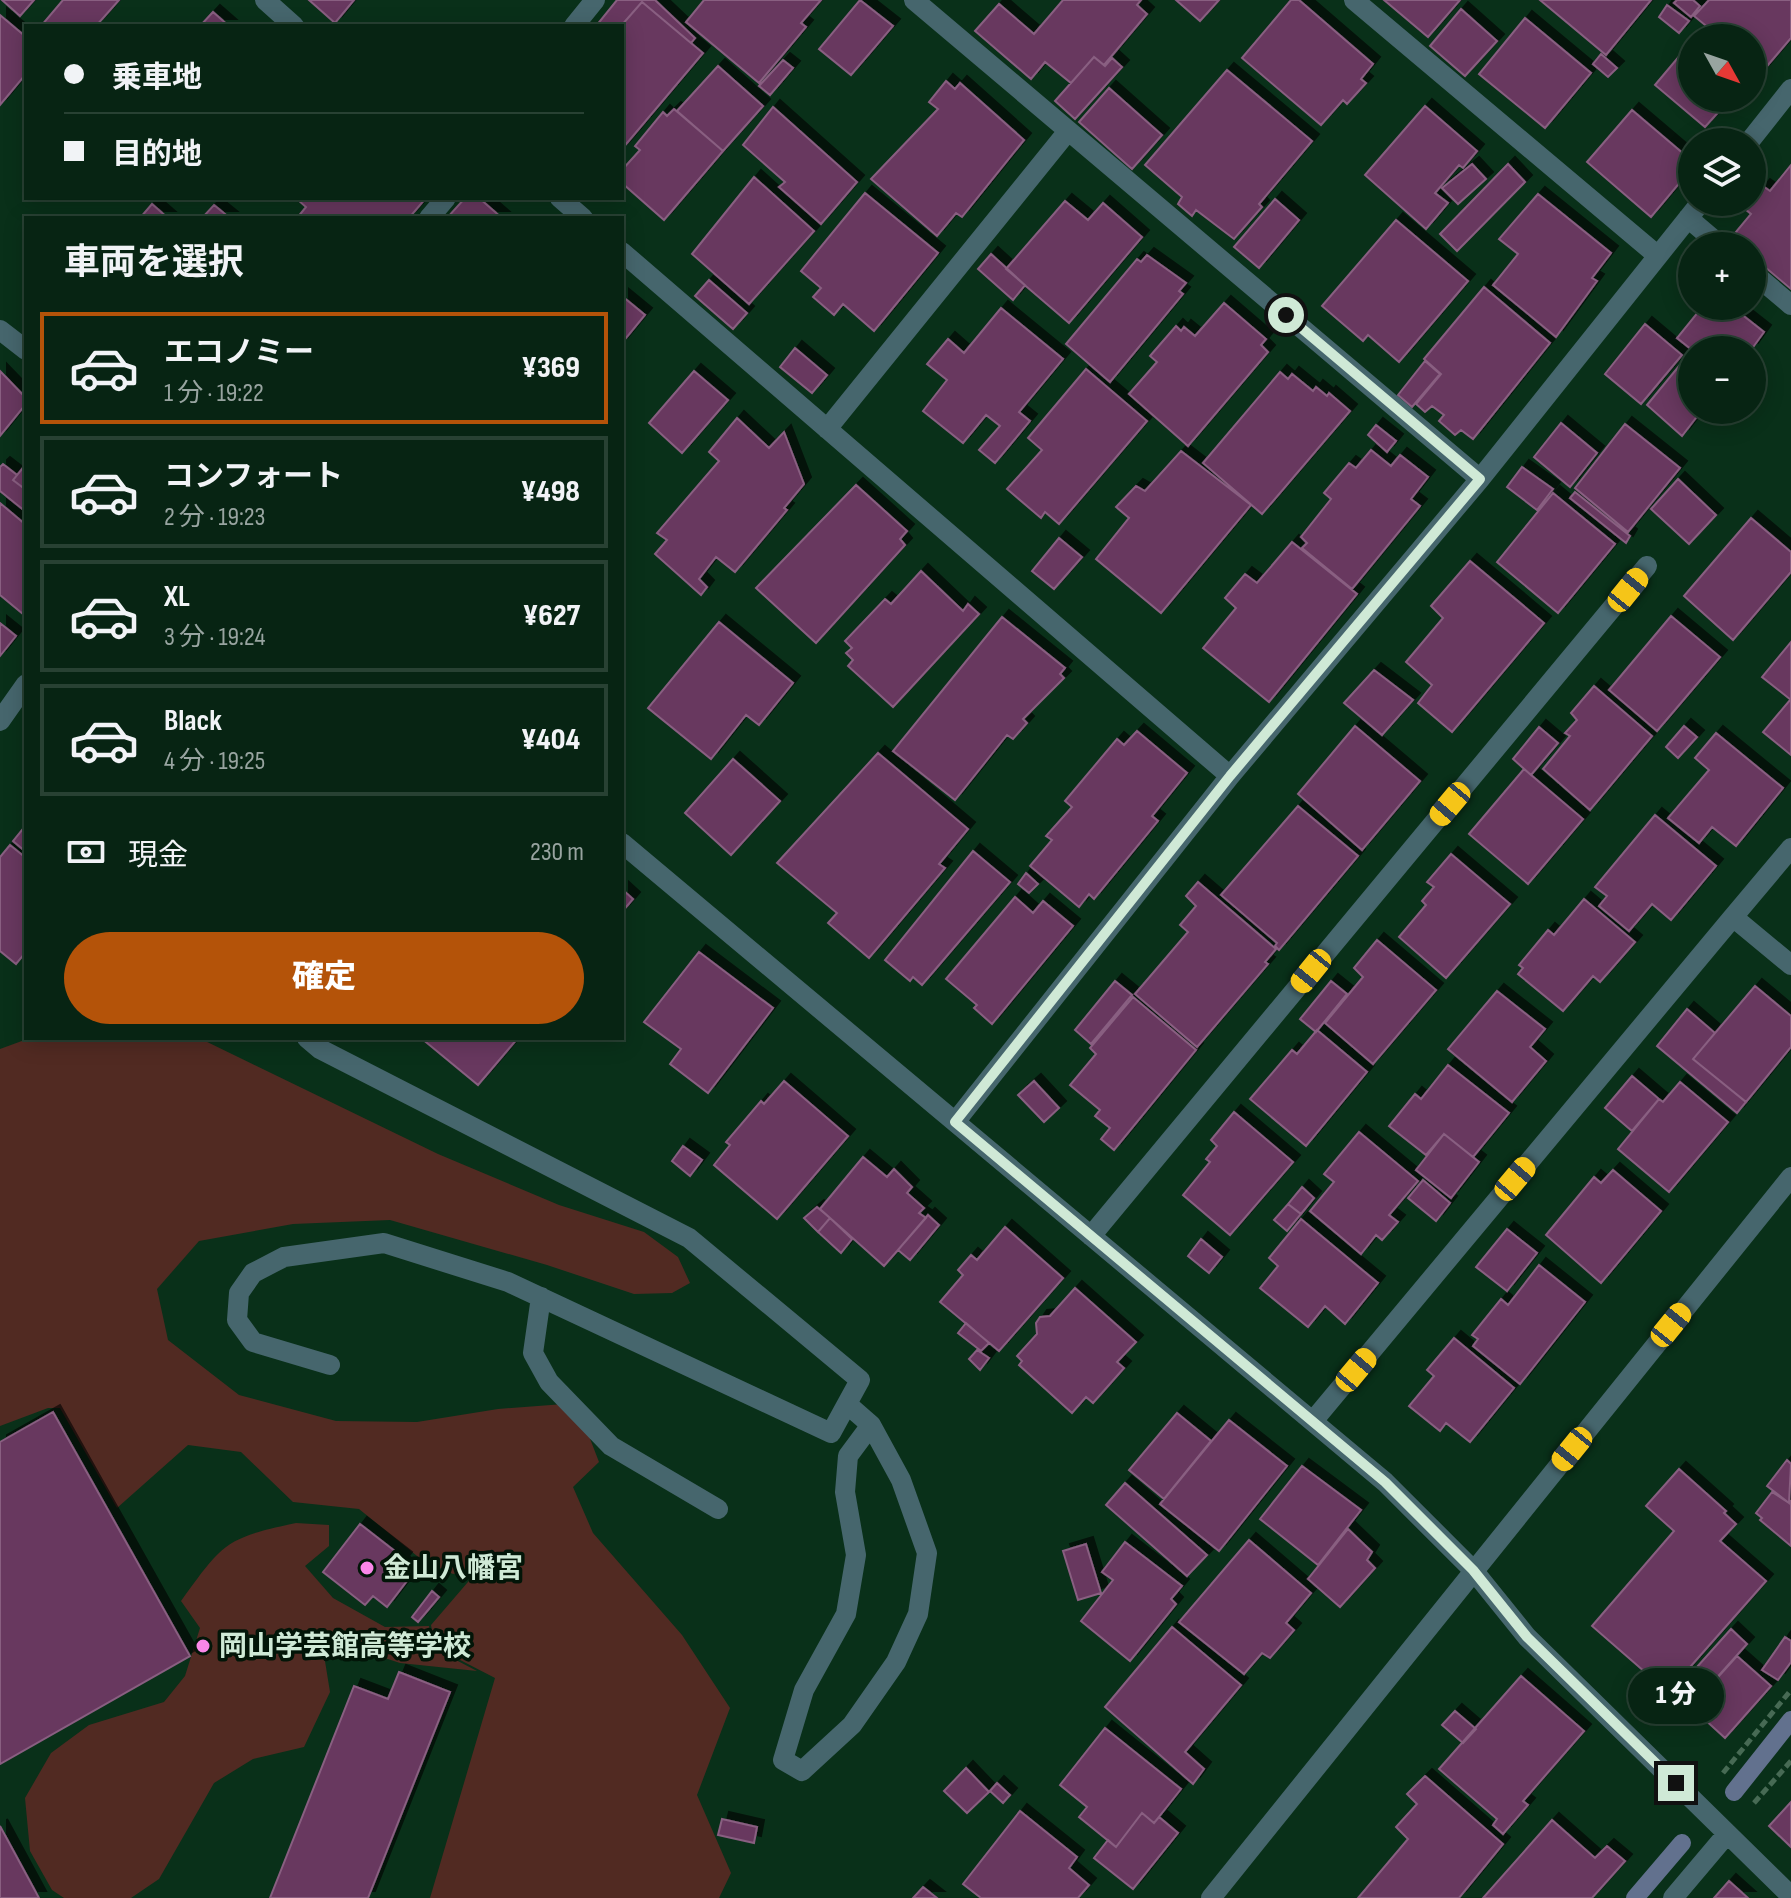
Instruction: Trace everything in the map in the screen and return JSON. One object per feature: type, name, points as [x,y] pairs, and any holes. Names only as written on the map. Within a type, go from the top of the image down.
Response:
[{"type":"street","points":[[265,0],[292,24]]},
{"type":"street","points":[[576,24],[595,0]]},
{"type":"street","points":[[914,0],[1480,479]]},
{"type":"street","points":[[1354,0],[1658,256]]},
{"type":"street","points":[[1760,128],[1791,89]]},
{"type":"street","points":[[827,429],[1068,131]]},
{"type":"street","points":[[431,216],[444,200]]},
{"type":"street","points":[[562,200],[581,216]]},
{"type":"street","points":[[955,1122],[1230,776],[1480,479],[1688,218],[1704,232]]},
{"type":"street","points":[[624,254],[1230,776]]},
{"type":"street","points":[[1766,284],[1791,305]]},
{"type":"street","points":[[0,330],[24,348]]},
{"type":"street","points":[[1091,1236],[1647,566]]},
{"type":"street","points":[[0,721],[24,687]]},
{"type":"street","points":[[624,845],[1385,1482],[1473,1570],[1527,1637],[1791,1896]]},
{"type":"street","points":[[1313,1421],[1791,848]]},
{"type":"street","points":[[1733,917],[1791,965]]},
{"type":"street","points":[[309,1040],[320,1049],[689,1238],[860,1380],[831,1433],[508,1282],[384,1243],[284,1257],[253,1273],[239,1293],[237,1320],[253,1342],[330,1365]]},
{"type":"street","points":[[1211,1898],[1791,1177]]},
{"type":"street","points":[[541,1297],[533,1353],[549,1382],[611,1446],[718,1509]]},
{"type":"street","points":[[847,1404],[871,1425],[901,1480],[927,1553],[918,1614],[896,1662],[852,1725],[802,1771],[783,1760],[804,1690],[846,1614],[856,1555],[845,1492],[848,1456],[871,1425]]},
{"type":"street","points":[[1673,1898],[1727,1834]]},
{"type":"path","points":[[1697,1804],[1791,1690]]},
{"type":"path","points":[[1727,1834],[1791,1761]]},
{"type":"shaded area","points":[[25,1040],[203,1040],[438,1154],[559,1205],[644,1232],[678,1257],[690,1283],[672,1293],[634,1294],[547,1265],[390,1220],[293,1224],[199,1241],[157,1289],[168,1340],[239,1395],[336,1421],[417,1422],[498,1409],[564,1404],[589,1436],[599,1462],[573,1487],[593,1533],[682,1635],[730,1708],[697,1795],[731,1873],[719,1898],[430,1898],[495,1678],[435,1647],[431,1625],[480,1568],[453,1574],[422,1560],[359,1509],[293,1502],[241,1452],[188,1445],[117,1508],[60,1408],[48,1408],[0,1426],[0,1049]]},
{"type":"shaded area","points":[[296,1523],[329,1525],[329,1546],[305,1566],[333,1598],[385,1627],[429,1626],[433,1648],[477,1671],[400,1663],[342,1644],[324,1655],[330,1692],[304,1747],[253,1759],[214,1783],[159,1879],[131,1898],[64,1898],[52,1890],[30,1851],[25,1798],[51,1753],[89,1725],[164,1702],[185,1676],[200,1628],[181,1601],[195,1582],[217,1555],[239,1539]]},
{"type":"building","points":[[2,0],[34,0],[20,16]]},
{"type":"building","points":[[63,0],[119,0],[98,24],[43,24]]},
{"type":"building","points":[[309,0],[354,0],[335,23]]},
{"type":"building","points":[[617,0],[655,0],[695,38],[691,43],[642,2],[623,24],[598,24]]},
{"type":"building","points":[[704,0],[821,0],[801,23],[806,27],[759,83],[686,22]]},
{"type":"building","points":[[860,0],[893,26],[851,75],[819,49]]},
{"type":"building","points":[[1063,0],[1141,0],[1137,5],[1147,14],[1104,65],[1094,57],[1071,83],[1045,62],[1031,79],[975,31],[999,4],[1034,34]]},
{"type":"building","points":[[1176,0],[1219,0],[1200,21]]},
{"type":"building","points":[[1291,0],[1299,0],[1373,64],[1361,79],[1366,83],[1347,104],[1343,100],[1321,125],[1242,58]]},
{"type":"building","points":[[1384,0],[1460,0],[1428,37]]},
{"type":"building","points":[[1540,0],[1651,0],[1606,55]]},
{"type":"building","points":[[1677,0],[1693,0],[1700,6],[1691,17],[1674,3]]},
{"type":"building","points":[[1709,0],[1791,0],[1791,38],[1766,67],[1766,24],[1704,24],[1694,16]]},
{"type":"building","points":[[642,2],[703,53],[624,147],[624,24]]},
{"type":"building","points":[[1667,5],[1689,21],[1678,24],[1678,32],[1659,17]]},
{"type":"building","points":[[1461,9],[1497,41],[1465,76],[1430,46]]},
{"type":"building","points":[[213,12],[227,24],[202,24]]},
{"type":"building","points":[[0,15],[24,35],[24,76],[0,105]]},
{"type":"building","points":[[1525,18],[1591,73],[1545,128],[1479,74]]},
{"type":"building","points":[[1601,54],[1617,68],[1608,77],[1593,64]]},
{"type":"building","points":[[1094,57],[1105,66],[1112,58],[1122,67],[1075,119],[1055,101]]},
{"type":"building","points":[[1678,58],[1678,104],[1655,85]]},
{"type":"building","points":[[783,60],[793,68],[770,95],[759,86]]},
{"type":"building","points":[[718,66],[763,106],[723,151],[677,111]]},
{"type":"building","points":[[1227,70],[1312,141],[1234,239],[1196,210],[1192,216],[1178,204],[1182,197],[1145,165]]},
{"type":"building","points":[[946,81],[955,89],[960,83],[1024,140],[962,217],[956,213],[937,236],[871,179],[938,109],[929,102]]},
{"type":"building","points":[[1109,88],[1162,135],[1132,169],[1079,122]]},
{"type":"building","points":[[1425,106],[1477,151],[1463,168],[1459,165],[1435,193],[1448,203],[1426,229],[1365,175]]},
{"type":"building","points":[[773,107],[857,182],[821,224],[779,187],[785,182],[743,145]]},
{"type":"building","points":[[674,109],[723,151],[664,220],[624,185],[624,168],[640,150],[635,146],[663,112],[667,116]]},
{"type":"building","points":[[1632,110],[1678,149],[1678,185],[1651,217],[1587,162]]},
{"type":"building","points":[[1687,112],[1718,112],[1705,127]]},
{"type":"building","points":[[1472,164],[1486,179],[1458,204],[1442,188]]},
{"type":"building","points":[[1508,164],[1525,182],[1457,251],[1440,234]]},
{"type":"building","points":[[1791,165],[1791,289],[1766,268],[1766,232],[1736,232],[1749,216],[1766,216],[1766,188],[1770,191]]},
{"type":"building","points":[[754,177],[814,231],[749,304],[692,254]]},
{"type":"building","points":[[865,193],[938,253],[874,331],[843,304],[834,315],[813,297],[821,288],[801,271]]},
{"type":"building","points":[[1538,194],[1611,253],[1592,278],[1597,281],[1556,337],[1493,285],[1518,254],[1499,239]]},
{"type":"building","points":[[1275,199],[1299,220],[1259,268],[1234,247]]},
{"type":"building","points":[[298,200],[424,200],[411,216],[299,216],[306,207]]},
{"type":"building","points":[[463,200],[481,200],[500,216],[449,216]]},
{"type":"building","points":[[1065,201],[1088,220],[1103,203],[1142,237],[1069,323],[1006,269]]},
{"type":"building","points":[[152,204],[166,216],[142,216]]},
{"type":"building","points":[[214,205],[228,216],[204,216]]},
{"type":"building","points":[[1396,220],[1468,281],[1399,362],[1368,335],[1363,341],[1322,306]]},
{"type":"building","points":[[991,254],[1025,285],[1013,300],[978,269]]},
{"type":"building","points":[[1147,255],[1186,283],[1179,291],[1183,294],[1110,382],[1066,344],[1137,259],[1141,262]]},
{"type":"building","points":[[709,280],[747,313],[733,329],[695,296]]},
{"type":"building","points":[[1484,287],[1550,343],[1473,439],[1461,430],[1455,435],[1439,421],[1444,415],[1432,406],[1425,412],[1416,404],[1441,374],[1424,359]]},
{"type":"building","points":[[624,298],[645,315],[624,341]]},
{"type":"building","points":[[1224,303],[1266,339],[1261,345],[1268,352],[1188,446],[1129,394],[1157,362],[1150,356],[1176,326],[1181,331],[1184,327],[1195,336]]},
{"type":"building","points":[[1001,308],[1063,359],[1019,412],[1030,421],[995,463],[979,450],[1000,426],[986,415],[963,443],[923,411],[947,380],[927,364],[948,339],[964,353]]},
{"type":"building","points":[[1692,320],[1749,320],[1764,332],[1761,336],[1679,336]]},
{"type":"building","points":[[1645,324],[1678,352],[1678,360],[1641,404],[1605,374]]},
{"type":"building","points":[[795,348],[827,375],[812,393],[780,367]]},
{"type":"building","points":[[1425,361],[1440,374],[1412,407],[1398,395]]},
{"type":"building","points":[[1678,367],[1678,424],[1691,424],[1682,436],[1647,405]]},
{"type":"building","points":[[1086,369],[1147,421],[1059,524],[1045,512],[1041,518],[1007,489],[1042,450],[1028,438]]},
{"type":"building","points":[[0,371],[24,396],[24,406],[0,436]]},
{"type":"building","points":[[694,371],[728,400],[682,453],[649,423]]},
{"type":"building","points":[[1280,372],[1288,379],[1292,374],[1313,391],[1316,387],[1327,396],[1329,393],[1350,411],[1262,514],[1203,463]]},
{"type":"building","points":[[737,418],[769,448],[784,432],[804,484],[784,508],[787,510],[735,572],[716,557],[699,579],[707,587],[701,595],[655,554],[667,540],[657,533],[719,461],[709,452]]},
{"type":"building","points":[[1561,423],[1597,453],[1570,487],[1534,457]]},
{"type":"building","points":[[1625,424],[1680,468],[1628,532],[1575,488]]},
{"type":"building","points":[[1376,425],[1396,441],[1387,452],[1368,435]]},
{"type":"building","points":[[1371,450],[1391,466],[1400,455],[1428,477],[1411,499],[1420,506],[1352,589],[1302,548],[1307,543],[1301,537],[1331,499],[1324,493],[1349,463],[1356,468]]},
{"type":"building","points":[[1181,451],[1251,505],[1161,613],[1096,559],[1129,518],[1116,507],[1136,486],[1145,491]]},
{"type":"building","points":[[3,464],[17,475],[13,480],[24,488],[24,510],[0,491],[0,467]]},
{"type":"building","points":[[24,466],[24,488],[13,480]]},
{"type":"building","points":[[1522,467],[1553,489],[1537,510],[1507,487]]},
{"type":"building","points":[[1678,479],[1716,515],[1689,544],[1651,509]]},
{"type":"building","points":[[856,485],[907,531],[900,539],[905,545],[816,643],[756,588]]},
{"type":"building","points":[[1575,492],[1630,536],[1626,543],[1570,498]]},
{"type":"building","points":[[1553,493],[1615,544],[1558,613],[1497,562]]},
{"type":"building","points":[[0,503],[24,523],[23,614],[0,595]]},
{"type":"building","points":[[1751,518],[1791,552],[1791,572],[1733,640],[1684,596]]},
{"type":"building","points":[[1059,538],[1082,557],[1054,589],[1032,571]]},
{"type":"building","points":[[1292,542],[1357,594],[1269,702],[1203,648],[1236,608],[1225,598],[1245,574],[1257,583]]},
{"type":"building","points":[[1470,561],[1544,623],[1452,732],[1418,703],[1432,685],[1406,662],[1443,618],[1431,606]]},
{"type":"building","points":[[921,571],[963,611],[968,604],[979,614],[893,707],[848,666],[853,660],[846,653],[852,648],[845,641],[885,599],[891,604]]},
{"type":"building","points":[[1671,616],[1720,657],[1657,731],[1609,690]]},
{"type":"building","points":[[1002,617],[1065,668],[1060,674],[1064,678],[1023,719],[1027,723],[1013,739],[1007,735],[955,800],[893,751]]},
{"type":"building","points":[[719,622],[793,683],[759,725],[746,715],[711,759],[648,708]]},
{"type":"building","points":[[0,623],[16,636],[0,656]]},
{"type":"building","points":[[1791,642],[1791,700],[1762,677]]},
{"type":"building","points":[[1374,670],[1413,700],[1382,735],[1344,703]]},
{"type":"building","points":[[1594,686],[1652,736],[1590,810],[1543,769],[1570,736],[1565,733],[1577,720],[1571,713]]},
{"type":"building","points":[[1791,700],[1791,755],[1763,732]]},
{"type":"building","points":[[1355,726],[1420,781],[1362,850],[1298,794]]},
{"type":"building","points":[[1684,726],[1697,737],[1678,758],[1666,747]]},
{"type":"building","points":[[1539,727],[1558,743],[1531,775],[1513,759]]},
{"type":"building","points":[[1137,731],[1187,773],[1152,816],[1158,821],[1094,899],[1089,894],[1079,907],[1030,866],[1052,840],[1046,836],[1072,807],[1065,801],[1117,739],[1124,745]]},
{"type":"building","points":[[1716,733],[1783,788],[1736,846],[1712,827],[1699,843],[1668,818],[1709,770],[1695,758]]},
{"type":"building","points":[[878,753],[968,829],[939,864],[945,868],[869,958],[828,923],[837,913],[777,863]]},
{"type":"building","points":[[733,759],[780,801],[731,855],[685,813]]},
{"type":"building","points":[[1524,769],[1583,819],[1528,884],[1469,834]]},
{"type":"building","points":[[1298,806],[1358,856],[1279,950],[1275,946],[1277,943],[1221,895]]},
{"type":"building","points":[[1655,815],[1716,866],[1671,920],[1652,904],[1629,931],[1599,906],[1607,896],[1595,887]]},
{"type":"building","points":[[24,827],[24,850],[13,841]]},
{"type":"building","points":[[10,845],[24,856],[24,954],[16,964],[0,951],[0,857]]},
{"type":"building","points":[[973,851],[1010,882],[922,985],[913,977],[910,981],[885,960]]},
{"type":"building","points":[[1451,854],[1510,904],[1446,978],[1399,937],[1426,905],[1422,901],[1434,887],[1427,882]]},
{"type":"building","points":[[1026,873],[1038,884],[1029,893],[1018,884]]},
{"type":"building","points":[[1198,882],[1276,949],[1265,962],[1268,964],[1197,1047],[1135,994],[1188,932],[1180,925],[1196,906],[1186,896]]},
{"type":"building","points":[[624,891],[633,899],[624,910]]},
{"type":"building","points":[[1015,897],[1033,913],[1043,901],[1073,926],[992,1024],[974,1008],[977,1005],[946,979]]},
{"type":"building","points":[[1584,899],[1635,942],[1600,982],[1593,976],[1563,1011],[1518,974],[1523,968],[1519,965],[1548,930],[1554,935]]},
{"type":"building","points":[[1377,940],[1436,990],[1373,1064],[1325,1023],[1363,977],[1354,968]]},
{"type":"building","points":[[699,952],[773,1008],[708,1093],[670,1064],[681,1049],[644,1022]]},
{"type":"building","points":[[1115,981],[1132,995],[1091,1044],[1075,1030]]},
{"type":"building","points":[[1331,981],[1347,994],[1316,1032],[1300,1019]]},
{"type":"building","points":[[1755,986],[1791,1016],[1791,1047],[1746,1102],[1693,1059]]},
{"type":"building","points":[[1497,991],[1545,1029],[1530,1047],[1546,1061],[1512,1102],[1448,1049]]},
{"type":"building","points":[[1133,997],[1196,1050],[1114,1150],[1101,1139],[1110,1128],[1095,1116],[1100,1110],[1070,1085],[1096,1054],[1090,1048]]},
{"type":"building","points":[[1687,1009],[1715,1033],[1693,1059],[1746,1102],[1737,1113],[1657,1046]]},
{"type":"building","points":[[1317,1030],[1367,1072],[1306,1146],[1250,1099],[1292,1050],[1297,1054]]},
{"type":"building","points":[[423,1040],[516,1040],[478,1085]]},
{"type":"building","points":[[1448,1065],[1509,1113],[1473,1157],[1444,1134],[1426,1155],[1389,1126],[1415,1094],[1421,1099]]},
{"type":"building","points":[[1632,1076],[1659,1099],[1632,1131],[1605,1108]]},
{"type":"building","points":[[784,1081],[848,1136],[777,1219],[714,1165],[730,1145],[726,1142],[761,1101],[764,1104]]},
{"type":"building","points":[[1034,1081],[1059,1108],[1044,1122],[1018,1095]]},
{"type":"building","points":[[1680,1082],[1728,1122],[1669,1192],[1618,1149],[1659,1099],[1663,1102]]},
{"type":"building","points":[[1234,1112],[1293,1162],[1230,1235],[1183,1195],[1210,1162],[1206,1159],[1217,1146],[1211,1140]]},
{"type":"building","points":[[1359,1132],[1418,1181],[1389,1215],[1398,1222],[1382,1240],[1376,1235],[1361,1254],[1310,1211],[1334,1182],[1324,1174]]},
{"type":"building","points":[[1444,1134],[1479,1162],[1451,1198],[1416,1170]]},
{"type":"building","points":[[683,1146],[702,1160],[690,1176],[672,1161]]},
{"type":"building","points":[[863,1157],[887,1177],[894,1169],[912,1187],[907,1193],[924,1208],[919,1213],[926,1218],[884,1266],[820,1209]]},
{"type":"building","points":[[1613,1170],[1661,1211],[1601,1283],[1546,1235],[1594,1177],[1601,1183]]},
{"type":"building","points":[[1423,1180],[1450,1203],[1436,1221],[1408,1198]]},
{"type":"building","points":[[1302,1187],[1314,1198],[1301,1214],[1288,1204]]},
{"type":"building","points":[[1288,1204],[1301,1214],[1287,1231],[1274,1220]]},
{"type":"building","points":[[817,1207],[830,1218],[818,1232],[804,1218]]},
{"type":"building","points":[[928,1215],[939,1225],[910,1260],[898,1250]]},
{"type":"building","points":[[830,1218],[852,1239],[841,1253],[818,1232]]},
{"type":"building","points":[[1301,1219],[1378,1283],[1345,1324],[1325,1306],[1308,1327],[1260,1288],[1278,1266],[1269,1258]]},
{"type":"building","points":[[1005,1227],[1063,1278],[999,1351],[940,1302],[963,1275],[958,1270],[971,1255],[977,1260]]},
{"type":"building","points":[[1507,1229],[1537,1253],[1507,1291],[1476,1267]]},
{"type":"building","points":[[1201,1239],[1222,1257],[1209,1273],[1188,1256]]},
{"type":"building","points":[[1539,1265],[1585,1302],[1520,1384],[1473,1346],[1478,1339],[1472,1335],[1501,1299],[1508,1305]]},
{"type":"building","points":[[1075,1288],[1136,1342],[1117,1362],[1124,1368],[1093,1403],[1086,1397],[1072,1413],[1019,1365],[1022,1361],[1017,1356],[1037,1334],[1036,1323],[1040,1317],[1050,1316]]},
{"type":"building","points":[[966,1323],[989,1343],[981,1351],[958,1333]]},
{"type":"building","points":[[1454,1338],[1514,1388],[1470,1442],[1446,1423],[1440,1431],[1409,1406],[1434,1376],[1427,1370]]},
{"type":"building","points":[[977,1350],[989,1358],[980,1370],[969,1359]]},
{"type":"building","points":[[53,1412],[190,1656],[0,1764],[0,1442]]},
{"type":"building","points":[[1177,1413],[1211,1441],[1164,1499],[1129,1470]]},
{"type":"building","points":[[1229,1420],[1287,1466],[1219,1551],[1160,1504]]},
{"type":"building","points":[[1787,1460],[1791,1464],[1789,1503],[1767,1486]]},
{"type":"building","points":[[1302,1466],[1361,1510],[1318,1565],[1260,1519]]},
{"type":"building","points":[[1679,1469],[1726,1511],[1724,1513],[1736,1524],[1720,1541],[1766,1581],[1668,1692],[1592,1626],[1674,1531],[1646,1506]]},
{"type":"building","points":[[1125,1483],[1207,1555],[1187,1576],[1106,1505]]},
{"type":"building","points":[[1772,1492],[1789,1503],[1791,1501],[1791,1546],[1756,1513]]},
{"type":"building","name":"金山八幡宮","points":[[360,1524],[405,1559],[402,1563],[413,1573],[387,1607],[373,1596],[365,1605],[323,1572]]},
{"type":"building","points":[[1348,1529],[1372,1552],[1367,1560],[1375,1568],[1340,1607],[1308,1579]]},
{"type":"building","points":[[1249,1540],[1311,1593],[1286,1623],[1294,1630],[1270,1658],[1262,1653],[1244,1674],[1179,1622]]},
{"type":"building","points":[[1125,1542],[1182,1586],[1171,1599],[1176,1604],[1130,1661],[1081,1621],[1113,1580],[1102,1572]]},
{"type":"building","points":[[1086,1544],[1101,1593],[1078,1600],[1063,1551]]},
{"type":"building","points":[[432,1591],[439,1597],[418,1622],[412,1617]]},
{"type":"building","points":[[1172,1627],[1241,1685],[1185,1752],[1204,1769],[1193,1784],[1105,1707]]},
{"type":"building","points":[[1731,1629],[1747,1644],[1678,1721],[1662,1706]]},
{"type":"building","points":[[1785,1637],[1791,1641],[1791,1662],[1778,1680],[1762,1670]]},
{"type":"building","points":[[1737,1656],[1771,1686],[1725,1738],[1691,1707]]},
{"type":"building","points":[[399,1672],[450,1692],[368,1898],[270,1898],[354,1686],[388,1699]]},
{"type":"building","points":[[1521,1676],[1584,1731],[1523,1801],[1528,1805],[1503,1834],[1493,1825],[1497,1819],[1439,1769]]},
{"type":"building","points":[[1455,1711],[1476,1729],[1463,1743],[1442,1725]]},
{"type":"building","points":[[1105,1728],[1181,1789],[1154,1823],[1142,1813],[1116,1847],[1079,1817],[1087,1807],[1060,1785]]},
{"type":"building","points":[[966,1768],[989,1792],[967,1813],[944,1791]]},
{"type":"building","points":[[1425,1776],[1503,1844],[1459,1898],[1358,1898],[1408,1839],[1396,1827],[1417,1804],[1407,1794]]},
{"type":"building","points":[[997,1783],[1010,1795],[1003,1803],[990,1791]]},
{"type":"building","points":[[1791,1802],[1791,1847],[1769,1826]]},
{"type":"building","points":[[1020,1811],[1077,1857],[1069,1868],[1089,1885],[1078,1898],[981,1898],[963,1884]]},
{"type":"building","points":[[1142,1813],[1154,1823],[1159,1817],[1178,1833],[1133,1889],[1094,1858],[1108,1840],[1116,1847]]},
{"type":"building","points":[[722,1819],[757,1827],[754,1843],[718,1835]]},
{"type":"building","points":[[1552,1820],[1595,1858],[1607,1846],[1625,1861],[1592,1898],[1483,1898]]},
{"type":"building","points":[[0,1826],[39,1898],[0,1898]]},
{"type":"building","points":[[1729,1881],[1748,1898],[1714,1898]]},
{"type":"building","points":[[923,1887],[937,1898],[913,1898]]},
{"type":"waterway","points":[[1734,1792],[1791,1720]]},
{"type":"waterway","points":[[1635,1898],[1682,1843]]},
{"type":"place","name":"金山八幡宮","points":[[367,1568]]},
{"type":"place","name":"岡山学芸館高等学校","points":[[203,1646]]},
{"type":"route","points":[[1286,315],[1480,479],[1230,776],[955,1122],[1385,1482],[1473,1570],[1527,1637],[1676,1783]]}]
